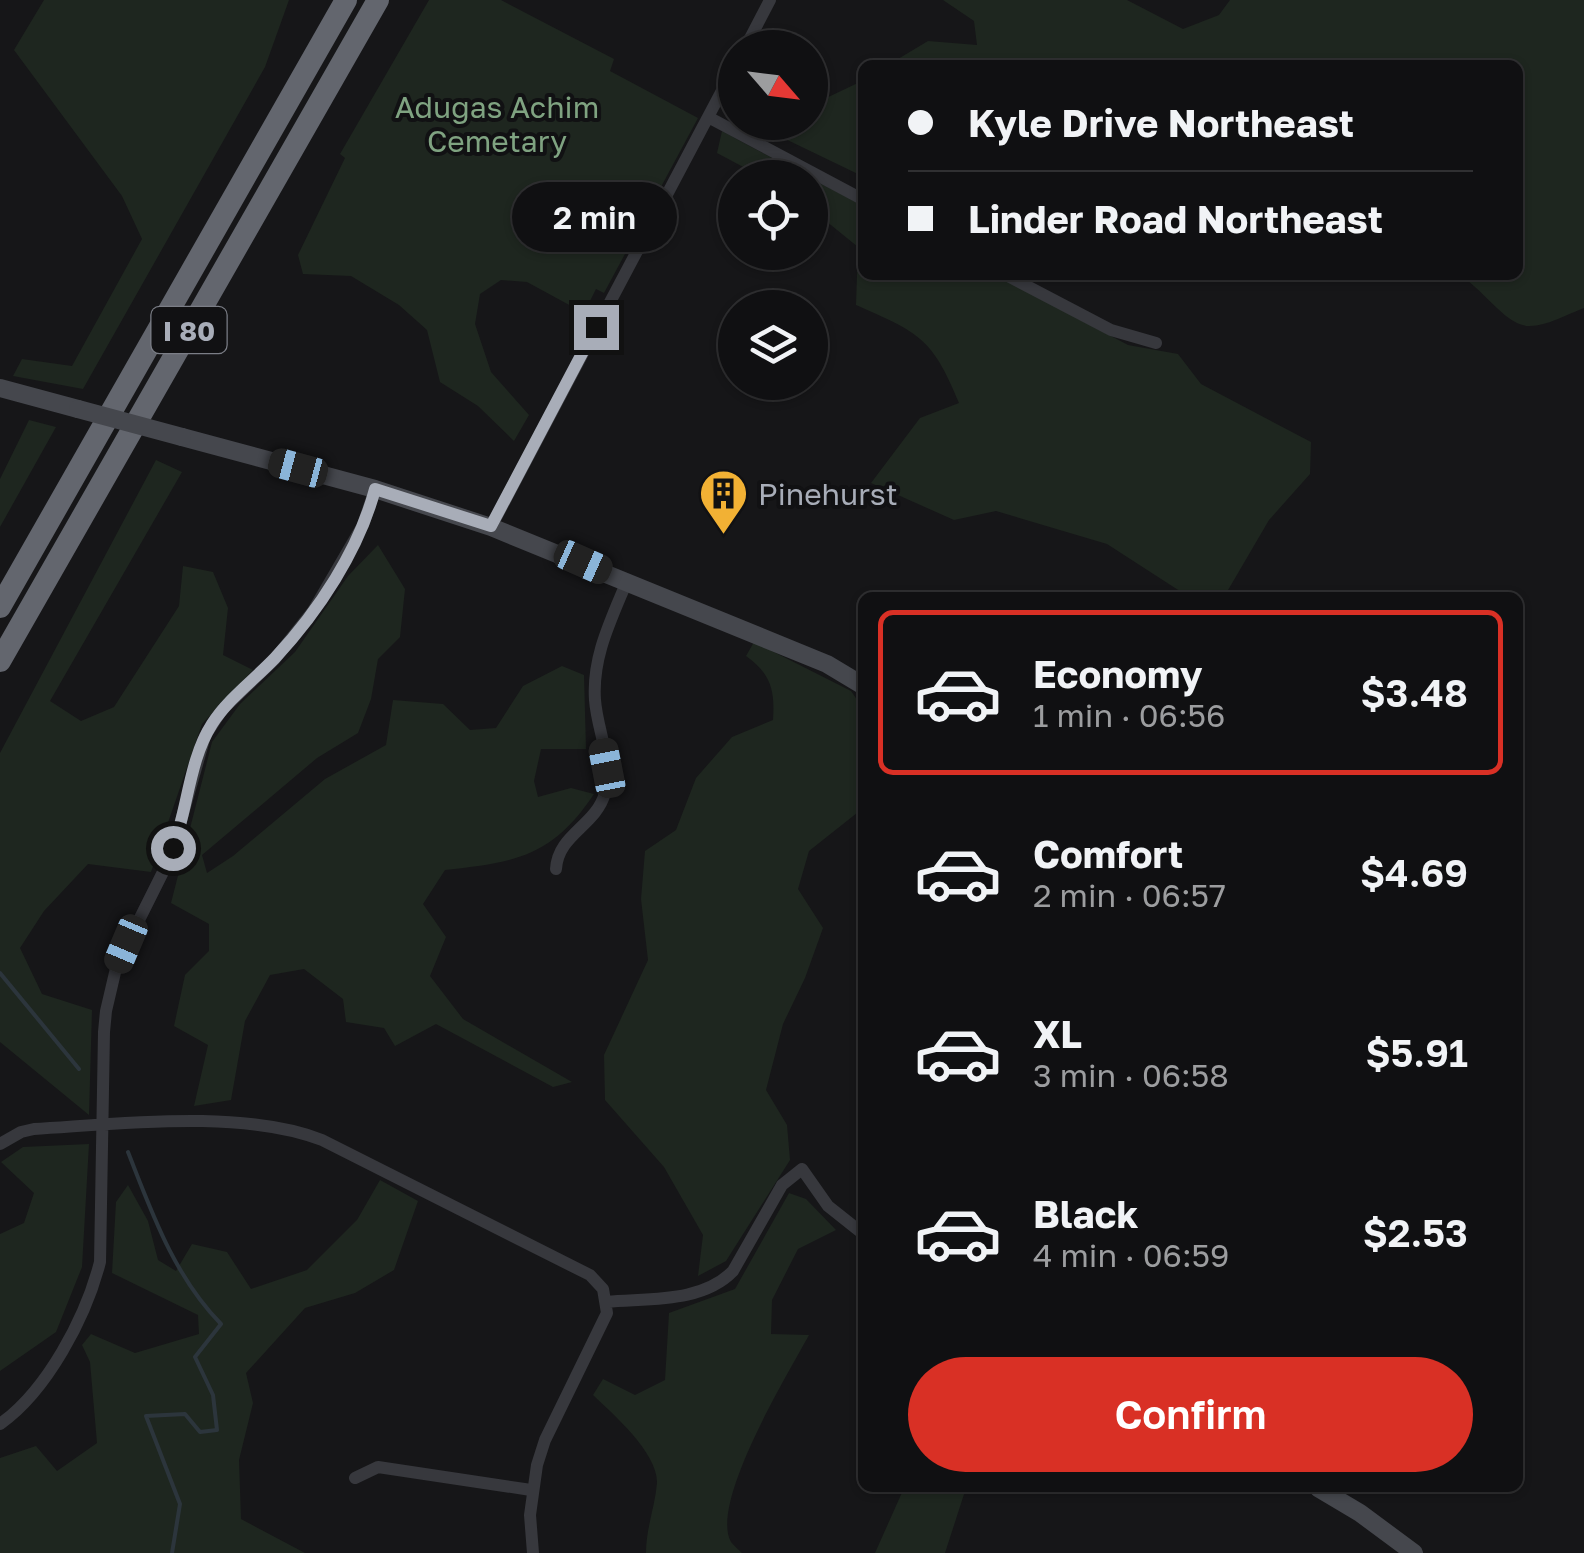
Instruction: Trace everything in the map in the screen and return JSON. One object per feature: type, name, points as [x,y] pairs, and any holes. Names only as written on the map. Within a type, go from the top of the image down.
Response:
[{"type":"highway","name":"I 80","points":[[0,607],[346,0]]},
{"type":"highway","name":"I 80","points":[[0,661],[378,0]]},
{"type":"street","points":[[754,30],[770,0]]},
{"type":"street","points":[[491,526],[718,97]]},
{"type":"street","points":[[708,116],[858,196]]},
{"type":"street","points":[[1015,280],[1110,330],[1156,343]]},
{"type":"street","points":[[0,388],[375,489],[491,526],[826,664],[858,683]]},
{"type":"street","points":[[0,1424],[39,1387],[90,1297],[100,1262],[105,1022],[111,984],[126,944],[171,856],[205,736],[222,710],[274,660],[313,611],[364,525],[375,489]]},
{"type":"street","points":[[556,869],[560,849],[594,816],[605,792],[607,768],[596,711],[595,675],[603,638],[628,581]]},
{"type":"street","points":[[0,1144],[34,1129],[102,1125],[242,1122],[303,1133],[590,1275],[603,1289],[607,1302],[604,1322],[545,1440],[532,1490],[534,1553]]},
{"type":"street","points":[[607,1302],[701,1292],[724,1280],[733,1272],[782,1186],[802,1168],[828,1206],[858,1230]]},
{"type":"street","points":[[355,1478],[378,1467],[532,1490]]},
{"type":"street","points":[[1325,1492],[1414,1553]]},
{"type":"green space","points":[[44,0],[289,0],[265,67],[83,389],[13,376],[22,359],[72,366],[142,239],[122,196],[14,50]]},
{"type":"green space","name":"Adugas Achim Cemetary","points":[[429,0],[501,0],[614,59],[610,71],[698,118],[604,293],[596,289],[584,313],[527,282],[501,280],[480,294],[475,324],[491,372],[529,415],[514,441],[478,406],[440,382],[427,330],[399,305],[351,276],[303,274],[298,255],[345,158],[340,154]]},
{"type":"green space","points":[[943,0],[1127,0],[1183,29],[1219,15],[1230,0],[1584,0],[1584,308],[1543,324],[1521,325],[1465,280],[1523,280],[1523,60],[896,60],[928,41],[977,45],[974,21]]},
{"type":"green space","points":[[858,83],[858,174],[787,140],[828,140],[828,97]]},
{"type":"green space","points":[[720,140],[739,140],[776,160],[730,160],[717,153]]},
{"type":"green space","points":[[828,187],[858,203],[858,247],[828,223]]},
{"type":"green space","points":[[858,247],[858,280],[1004,280],[1128,345],[1178,354],[1201,384],[1311,442],[1310,474],[1269,520],[1227,592],[1181,592],[1107,544],[996,511],[954,520],[871,483],[920,418],[959,403],[931,350],[895,323],[856,305]]},
{"type":"green space","points":[[29,420],[56,427],[0,527],[0,479]]},
{"type":"green space","points":[[156,460],[182,472],[50,701],[81,721],[114,707],[179,606],[183,566],[213,572],[228,608],[223,655],[253,670],[202,724],[151,872],[88,864],[44,911],[20,948],[42,994],[92,1010],[89,1115],[0,1042],[0,753]]},
{"type":"green space","points":[[378,545],[405,589],[400,637],[378,659],[371,699],[358,733],[317,758],[202,855],[207,873],[325,779],[386,745],[393,700],[443,704],[470,730],[496,728],[523,686],[562,666],[584,675],[586,749],[541,749],[534,781],[538,797],[571,788],[594,794],[563,831],[530,853],[492,864],[445,870],[423,904],[446,937],[430,976],[463,1019],[572,1082],[553,1087],[436,1024],[395,1046],[384,1028],[346,1022],[343,999],[304,969],[270,975],[245,1021],[231,1100],[194,1106],[208,1045],[174,1026],[185,975],[209,951],[209,924],[171,903],[212,742],[240,704],[295,652],[348,576]]},
{"type":"green space","points":[[754,642],[851,691],[858,701],[858,812],[809,851],[798,889],[823,928],[783,1024],[766,1090],[787,1125],[790,1160],[726,1261],[698,1276],[703,1235],[664,1167],[605,1100],[604,1055],[648,960],[641,899],[645,851],[676,830],[696,778],[732,737],[773,720],[770,684],[746,656]]},
{"type":"green space","points":[[89,1144],[82,1267],[56,1332],[0,1371],[0,1234],[24,1223],[34,1193],[1,1162],[23,1147]]},
{"type":"green space","points":[[380,1180],[418,1201],[394,1270],[355,1293],[305,1308],[246,1373],[253,1403],[239,1460],[241,1519],[305,1553],[0,1553],[0,1458],[36,1446],[57,1471],[97,1443],[90,1362],[82,1345],[91,1334],[135,1353],[199,1334],[198,1315],[112,1273],[116,1202],[128,1185],[148,1221],[158,1260],[176,1271],[192,1244],[227,1252],[251,1289],[307,1270],[357,1220]]},
{"type":"green space","points":[[789,1193],[806,1199],[836,1230],[798,1249],[772,1300],[771,1334],[809,1335],[754,1438],[731,1498],[727,1523],[731,1542],[742,1553],[646,1553],[657,1483],[655,1471],[633,1435],[593,1395],[603,1379],[635,1395],[665,1380],[669,1313],[735,1289]]},
{"type":"green space","points":[[902,1492],[965,1492],[945,1553],[875,1553]]},
{"type":"waterway","points":[[0,973],[79,1069]]},
{"type":"waterway","points":[[128,1152],[177,1265],[221,1324],[195,1357],[213,1395],[217,1430],[200,1432],[185,1414],[146,1416],[180,1504],[172,1553]]},
{"type":"place","name":"Pinehurst","points":[[723,536]]},
{"type":"route","points":[[173,848],[205,736],[222,710],[274,660],[313,611],[364,525],[375,489],[491,526],[596,327]]}]
